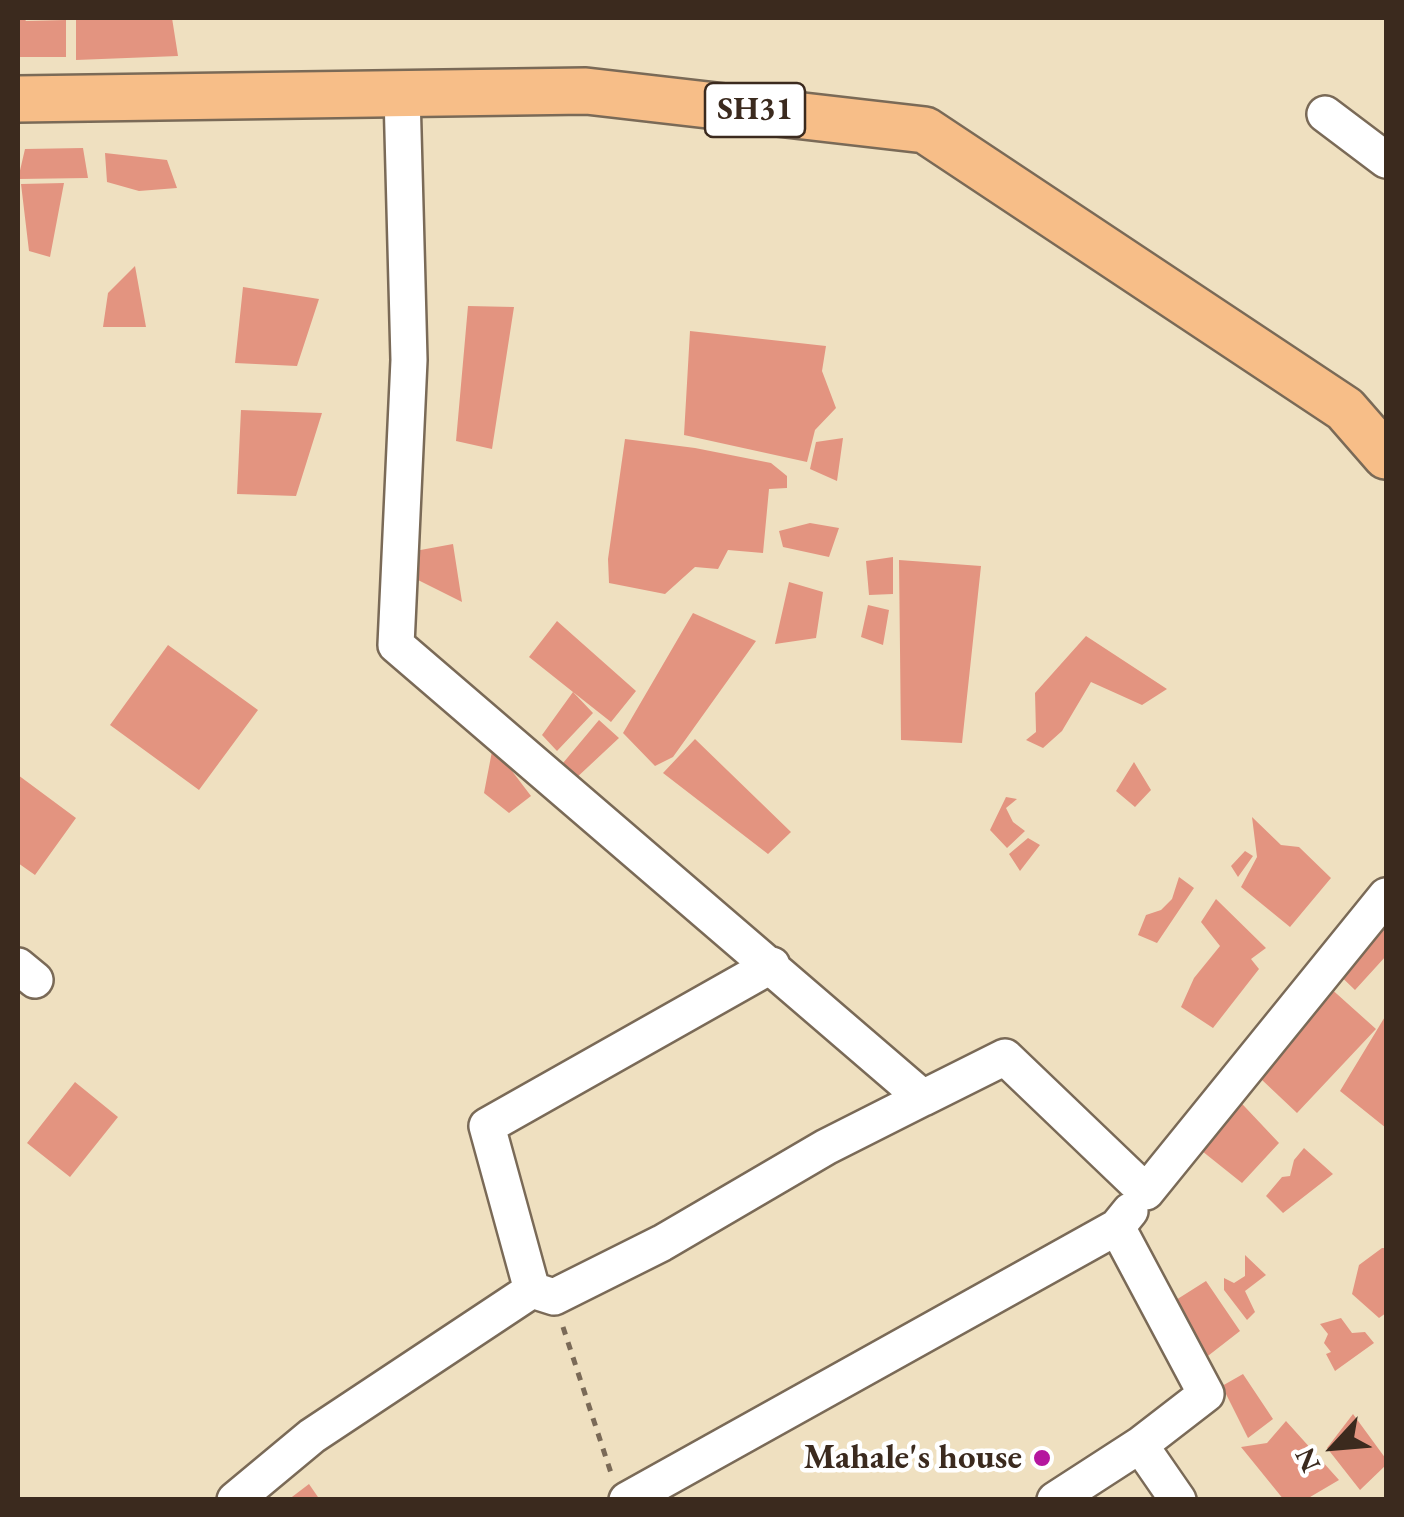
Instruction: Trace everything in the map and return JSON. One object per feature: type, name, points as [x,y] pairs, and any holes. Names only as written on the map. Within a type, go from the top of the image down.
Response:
[{"type":"main road","name":"SH31","points":[[18,99],[586,91],[925,130],[1345,409],[1386,456]]},
{"type":"street","points":[[402,94],[409,360],[396,644],[923,1098]]},
{"type":"street","points":[[1325,114],[1386,160]]},
{"type":"street","points":[[620,1490],[1117,1227],[1386,896]]},
{"type":"street","points":[[543,1294],[487,1126],[772,966]]},
{"type":"street","points":[[235,1500],[312,1436],[543,1294],[662,1242],[826,1148],[1004,1057],[1146,1192]]},
{"type":"street","points":[[1054,1500],[1140,1445],[1206,1394],[1117,1227]]},
{"type":"street","points":[[1140,1445],[1178,1500]]},
{"type":"path","points":[[543,1294],[620,1490]]},
{"type":"building","points":[[18,18],[66,20],[66,57],[18,57]]},
{"type":"building","points":[[76,18],[172,18],[178,56],[76,60]]},
{"type":"building","points":[[83,148],[88,178],[18,179],[25,149]]},
{"type":"building","points":[[105,153],[167,160],[177,188],[139,191],[107,182]]},
{"type":"building","points":[[64,183],[50,257],[29,251],[21,184]]},
{"type":"building","points":[[135,266],[146,327],[103,327],[108,293]]},
{"type":"building","points":[[243,287],[319,299],[297,366],[235,363]]},
{"type":"building","points":[[468,306],[514,307],[492,449],[456,441]]},
{"type":"building","points":[[690,331],[826,346],[822,371],[836,408],[815,430],[807,462],[684,435]]},
{"type":"building","points":[[241,410],[322,413],[296,496],[237,494]]},
{"type":"building","points":[[843,438],[837,481],[810,469],[816,442]]},
{"type":"building","points":[[625,439],[771,463],[787,476],[787,488],[769,489],[763,553],[728,550],[718,569],[695,567],[665,594],[609,583],[608,559]]},
{"type":"building","points":[[810,523],[839,528],[829,557],[783,547],[779,531]]},
{"type":"building","points":[[453,544],[462,602],[418,580],[415,551]]},
{"type":"building","points":[[893,557],[893,594],[869,595],[866,561]]},
{"type":"building","points":[[899,560],[981,566],[962,743],[901,740]]},
{"type":"building","points":[[789,582],[823,592],[816,638],[775,644]]},
{"type":"building","points":[[868,605],[889,610],[883,645],[861,637]]},
{"type":"building","points":[[693,613],[756,641],[673,757],[655,766],[623,733]]},
{"type":"building","points":[[557,621],[636,691],[611,722],[529,657]]},
{"type":"building","points":[[1086,636],[1167,689],[1142,705],[1091,682],[1062,731],[1043,748],[1026,740],[1036,732],[1035,693]]},
{"type":"building","points":[[168,645],[258,710],[199,790],[110,725]]},
{"type":"building","points":[[573,692],[593,713],[557,751],[542,735]]},
{"type":"building","points":[[599,720],[619,738],[573,781],[563,763]]},
{"type":"building","points":[[695,739],[791,832],[768,854],[663,773]]},
{"type":"building","points":[[493,746],[531,796],[509,813],[484,793]]},
{"type":"building","points":[[1134,762],[1151,790],[1135,807],[1116,791]]},
{"type":"building","points":[[18,775],[76,818],[35,875],[18,863]]},
{"type":"building","points":[[1006,797],[1017,799],[1006,808],[1013,822],[1025,831],[1007,848],[990,830]]},
{"type":"building","points":[[1252,817],[1281,845],[1299,847],[1331,878],[1290,927],[1241,887],[1257,857]]},
{"type":"building","points":[[1028,838],[1040,845],[1020,871],[1009,854]]},
{"type":"building","points":[[1245,851],[1253,856],[1238,877],[1231,866]]},
{"type":"building","points":[[1179,877],[1194,888],[1157,943],[1138,935],[1146,915],[1161,910],[1172,899]]},
{"type":"building","points":[[1216,899],[1266,948],[1251,959],[1259,969],[1213,1028],[1181,1007],[1194,978],[1220,946],[1201,922]]},
{"type":"building","points":[[1367,913],[1386,931],[1386,956],[1355,990],[1328,964]]},
{"type":"building","points":[[1318,977],[1376,1029],[1297,1113],[1243,1062]]},
{"type":"building","points":[[1386,1015],[1386,1128],[1340,1091]]},
{"type":"building","points":[[75,1082],[118,1117],[70,1177],[27,1143]]},
{"type":"building","points":[[1229,1090],[1279,1143],[1242,1183],[1197,1147]]},
{"type":"building","points":[[1304,1148],[1333,1174],[1283,1213],[1266,1196],[1282,1177],[1290,1176],[1294,1160]]},
{"type":"building","points":[[1386,1248],[1386,1313],[1379,1318],[1352,1294],[1359,1265]]},
{"type":"building","points":[[1245,1255],[1266,1275],[1245,1291],[1255,1312],[1247,1320],[1224,1290],[1224,1278],[1234,1283],[1245,1276]]},
{"type":"building","points":[[1206,1281],[1240,1331],[1204,1359],[1168,1305]]},
{"type":"building","points":[[1341,1318],[1352,1333],[1365,1332],[1374,1343],[1335,1371],[1326,1354],[1331,1352],[1324,1343],[1328,1334],[1320,1324]]},
{"type":"building","points":[[1243,1374],[1273,1419],[1248,1438],[1222,1386]]},
{"type":"building","points":[[1353,1414],[1386,1459],[1386,1465],[1360,1490],[1327,1448]]},
{"type":"building","points":[[1286,1421],[1339,1480],[1305,1500],[1284,1500],[1241,1447],[1267,1443]]},
{"type":"building","points":[[309,1484],[320,1500],[288,1500]]},
{"type":"place","name":"Mahale's house","points":[[1042,1458]]}]
